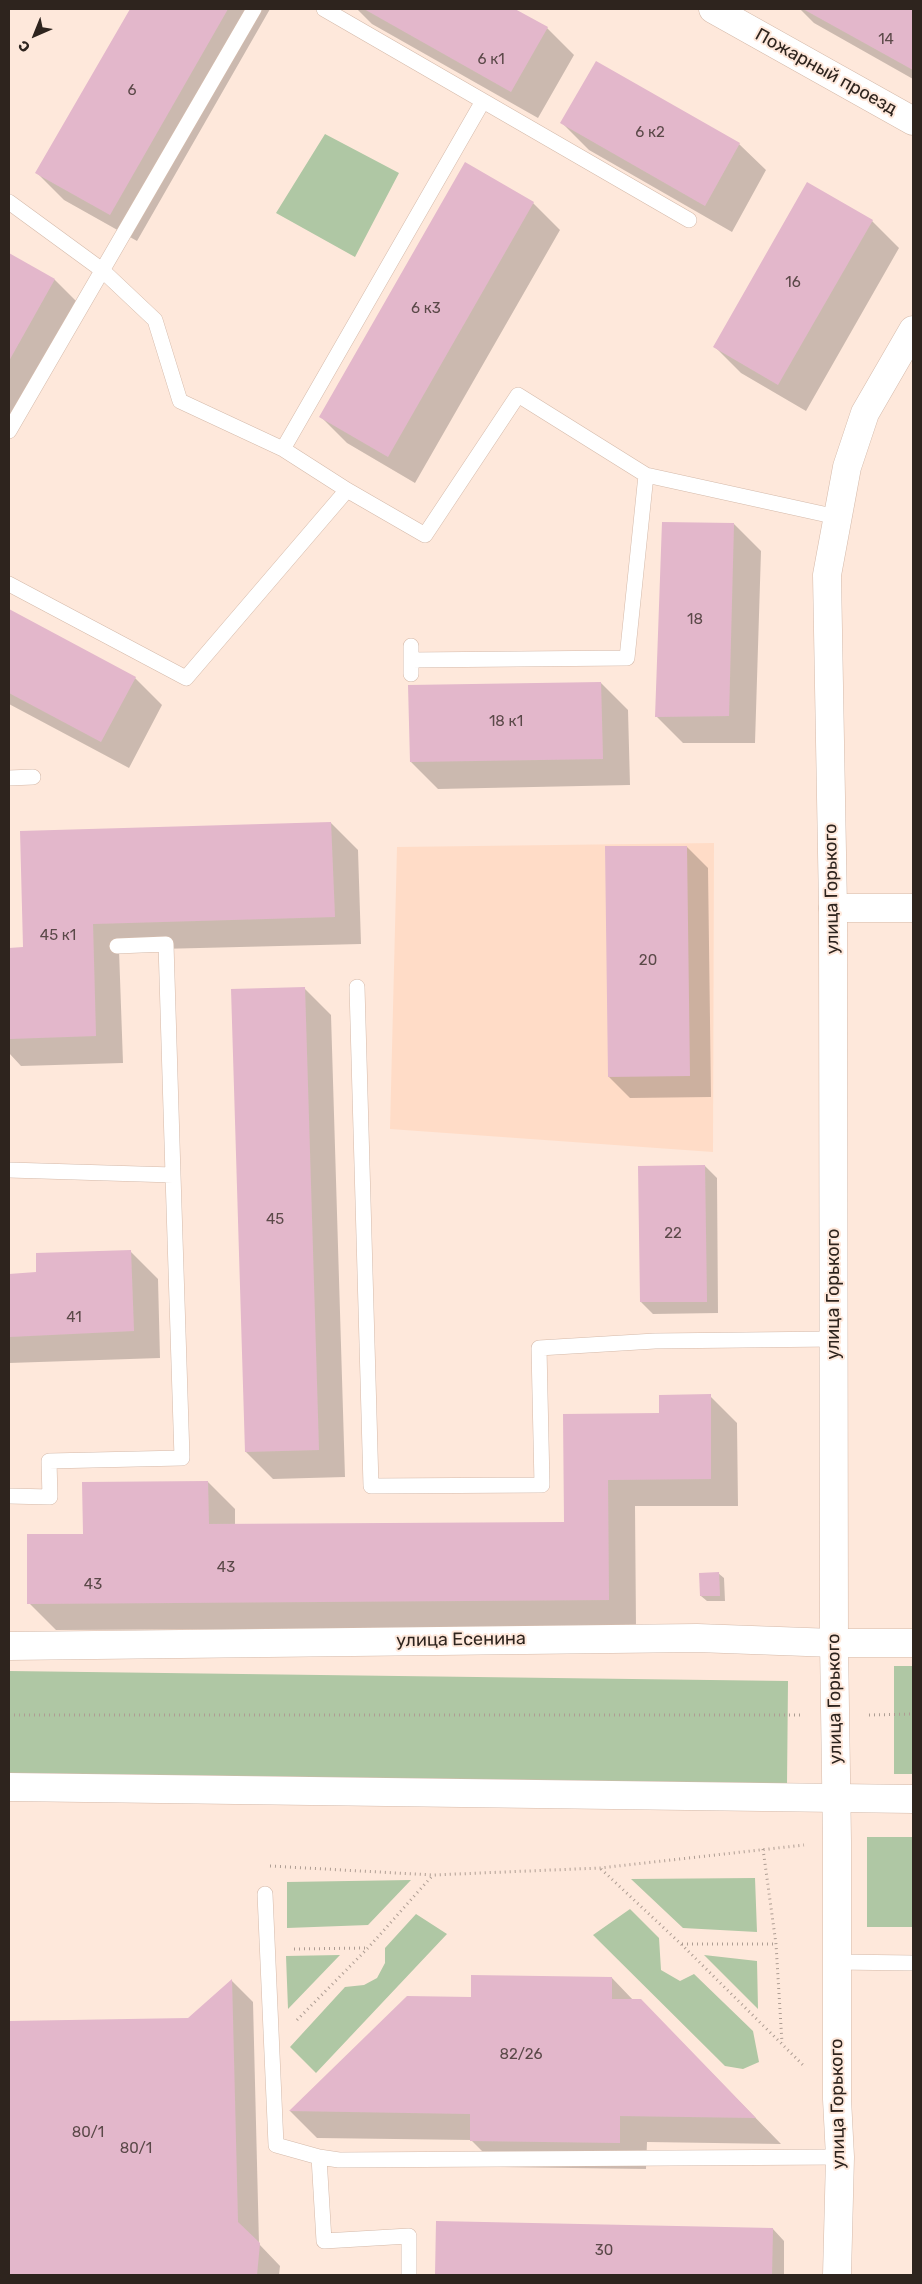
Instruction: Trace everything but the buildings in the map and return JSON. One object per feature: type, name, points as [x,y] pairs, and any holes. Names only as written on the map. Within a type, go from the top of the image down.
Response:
[{"type":"street","name":"Пожарный проезд","points":[[714,9],[913,121]]},
{"type":"street","name":"улица Горького","points":[[837,2275],[840,2157],[837,2099],[837,1841],[834,1643],[833,908],[827,575],[846,467],[865,413],[913,330]]},
{"type":"street","points":[[833,908],[913,908]]},
{"type":"street","name":"улица Есенина","points":[[9,1646],[697,1638],[834,1643],[913,1643]]},
{"type":"street","points":[[9,1787],[913,1800]]},
{"type":"lane","points":[[9,431],[254,9]]},
{"type":"lane","points":[[324,9],[689,220]]},
{"type":"lane","points":[[283,449],[483,101]]},
{"type":"lane","points":[[9,202],[102,270],[155,320],[180,401],[283,449],[347,490],[425,535],[518,395],[646,475],[838,518]]},
{"type":"lane","points":[[411,660],[627,658],[646,475]]},
{"type":"lane","points":[[9,584],[186,678],[347,490]]},
{"type":"lane","points":[[9,778],[32,777]]},
{"type":"lane","points":[[9,1496],[50,1497],[49,1460],[182,1458],[166,944],[117,946]]},
{"type":"lane","points":[[358,987],[371,1486],[542,1485],[539,1348],[655,1341],[834,1339]]},
{"type":"lane","points":[[9,1170],[173,1175]]},
{"type":"lane","points":[[265,1894],[276,2145],[319,2157],[339,2160],[840,2157]]},
{"type":"lane","points":[[837,1962],[913,1962]]},
{"type":"lane","points":[[319,2157],[324,2240],[409,2236],[409,2275]]},
{"type":"path","points":[[9,1715],[784,1715]]},
{"type":"path","points":[[265,1894],[263,1865],[434,1875],[600,1868],[837,1841]]},
{"type":"path","points":[[763,1849],[776,1944],[782,2044]]},
{"type":"path","points":[[600,1868],[681,1944],[837,2099]]},
{"type":"path","points":[[272,2045],[368,1948],[434,1875]]},
{"type":"path","points":[[681,1944],[776,1944]]},
{"type":"path","points":[[268,1949],[368,1948]]},
{"type":"shaded area","points":[[714,843],[713,1152],[390,1129],[397,847]]},
{"type":"green space","points":[[325,134],[399,173],[355,257],[276,213]]},
{"type":"green space","points":[[894,1666],[913,1666],[913,1774],[894,1774]]},
{"type":"green space","points":[[9,1671],[788,1681],[787,1785],[9,1775]]},
{"type":"green space","points":[[867,1837],[913,1837],[913,1927],[867,1927]]},
{"type":"green space","points":[[755,1878],[757,1932],[683,1928],[631,1879]]},
{"type":"green space","points":[[411,1880],[368,1925],[287,1928],[287,1882]]},
{"type":"green space","points":[[630,1909],[659,1938],[661,1970],[680,1981],[694,1974],[753,2031],[759,2062],[743,2069],[725,2066],[593,1935]]},
{"type":"green space","points":[[416,1914],[447,1934],[316,2073],[290,2047],[345,1987],[364,1985],[377,1978],[385,1963],[385,1948]]},
{"type":"green space","points":[[340,1955],[288,2009],[286,1956]]},
{"type":"green space","points":[[704,1955],[757,1961],[758,2009]]}]
